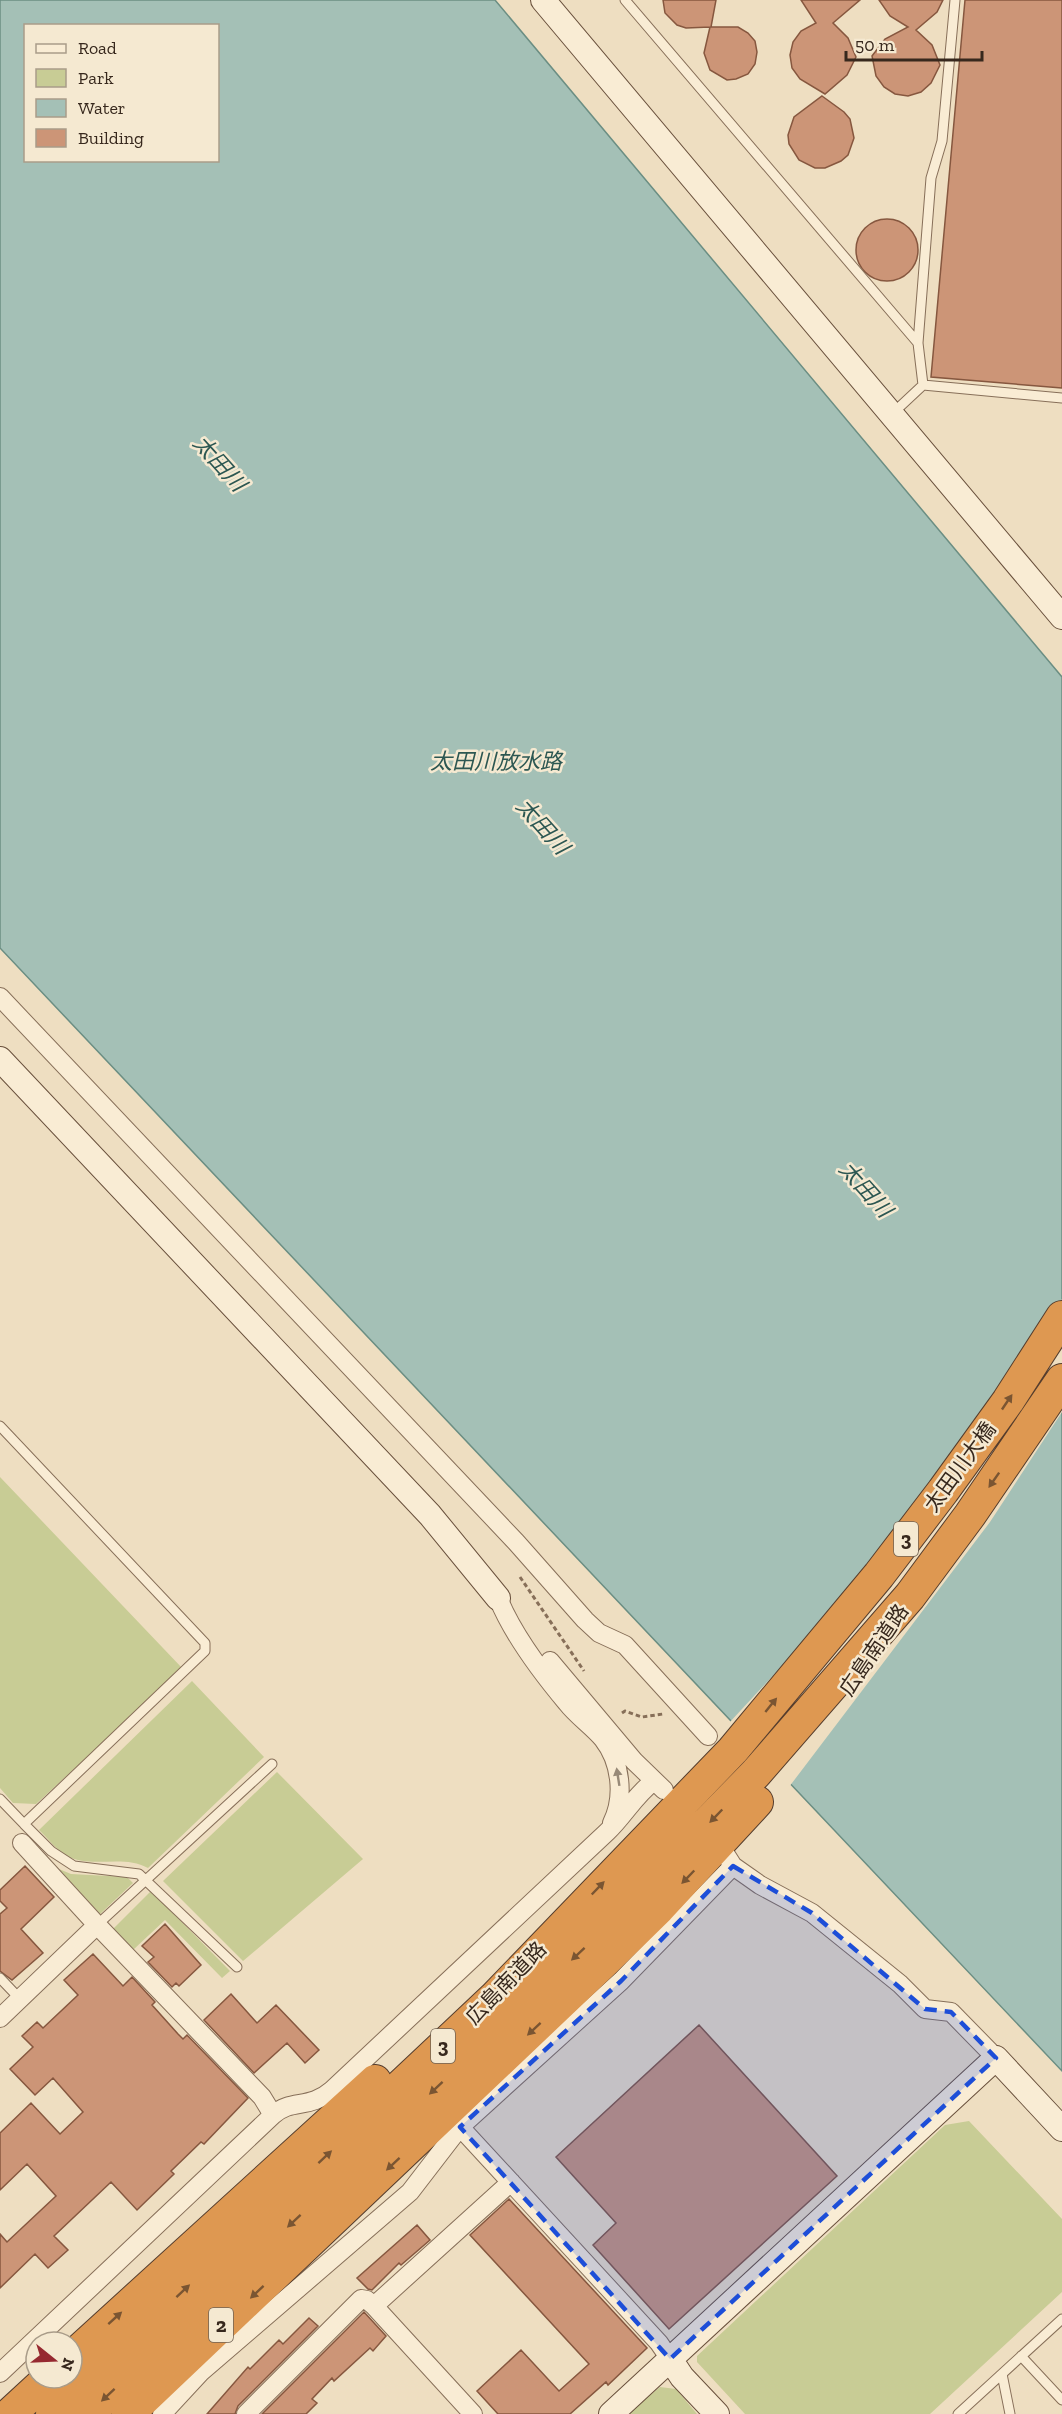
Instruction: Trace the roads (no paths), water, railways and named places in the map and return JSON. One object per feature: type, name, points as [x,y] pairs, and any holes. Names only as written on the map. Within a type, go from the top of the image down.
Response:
[{"type":"highway","name":"太田川大橋","points":[[721,1743],[879,1575],[1008,1401],[1062,1317]]},
{"type":"highway","name":"太田川大橋","points":[[910,1596],[977,1505],[1062,1380]]},
{"type":"highway","name":"広島南道路","points":[[149,2340],[587,1946],[763,1780],[843,1696],[910,1596]]},
{"type":"highway","name":"広島南道路","points":[[149,2340],[494,1998],[567,1920],[721,1743]]},
{"type":"highway","points":[[315,2237],[644,1923],[763,1780]]},
{"type":"highway","points":[[84,2346],[483,1980],[567,1920]]},
{"type":"highway","name":"2","points":[[128,2414],[315,2237]]},
{"type":"highway","name":"3","points":[[52,2414],[149,2340]]},
{"type":"highway","name":"3","points":[[88,2414],[149,2340]]},
{"type":"highway","points":[[5,2413],[34,2390]]},
{"type":"street","points":[[543,0],[1062,617]]},
{"type":"street","points":[[0,997],[516,1542],[585,1620],[598,1633],[625,1645],[721,1743]]},
{"type":"street","points":[[0,1059],[430,1515],[498,1598],[514,1613],[605,1728],[659,1785],[639,1792],[631,1806],[607,1832],[322,2099],[311,2104],[291,2105],[273,2115],[0,2373]]},
{"type":"street","points":[[498,1598],[506,1617],[556,1689],[610,1751],[617,1771],[620,1796],[616,1814],[607,1832]]},
{"type":"street","points":[[22,1843],[97,1925],[262,2097],[273,2115]]},
{"type":"street","points":[[162,2414],[201,2372],[410,2193],[460,2127],[621,1981],[730,1860],[760,1885],[812,1913],[900,1984],[925,2009],[951,2012],[1062,2129]]},
{"type":"street","points":[[0,2018],[97,1925]]},
{"type":"street","points":[[611,2414],[996,2058]]},
{"type":"street","points":[[460,2127],[659,2343],[717,2414]]},
{"type":"street","points":[[374,2306],[511,2182]]},
{"type":"street","points":[[314,2275],[309,2253],[315,2237]]},
{"type":"street","points":[[246,2414],[361,2299],[367,2300],[374,2306],[473,2414]]},
{"type":"lane","points":[[625,0],[918,343]]},
{"type":"lane","points":[[923,386],[918,343],[931,178],[942,141],[955,0]]},
{"type":"lane","points":[[892,414],[923,386],[1062,399]]},
{"type":"lane","points":[[0,1426],[205,1643],[205,1651],[201,1659],[24,1824]]},
{"type":"lane","points":[[97,1925],[272,1764]]},
{"type":"lane","points":[[0,1799],[51,1851],[74,1866],[131,1872],[146,1880],[237,1967]]},
{"type":"lane","points":[[0,1978],[20,1999]]},
{"type":"lane","points":[[958,2414],[1062,2319]]},
{"type":"lane","points":[[1022,2356],[1062,2400]]},
{"type":"lane","points":[[1002,2374],[1010,2414]]},
{"type":"water","name":"太田川放水路","points":[[0,0],[495,0],[1062,677],[1062,2071],[0,948]]},
{"type":"water label","name":"太田川","points":[[220,463]]},
{"type":"water label","name":"太田川","points":[[543,826]]},
{"type":"water label","name":"太田川","points":[[866,1189]]}]
